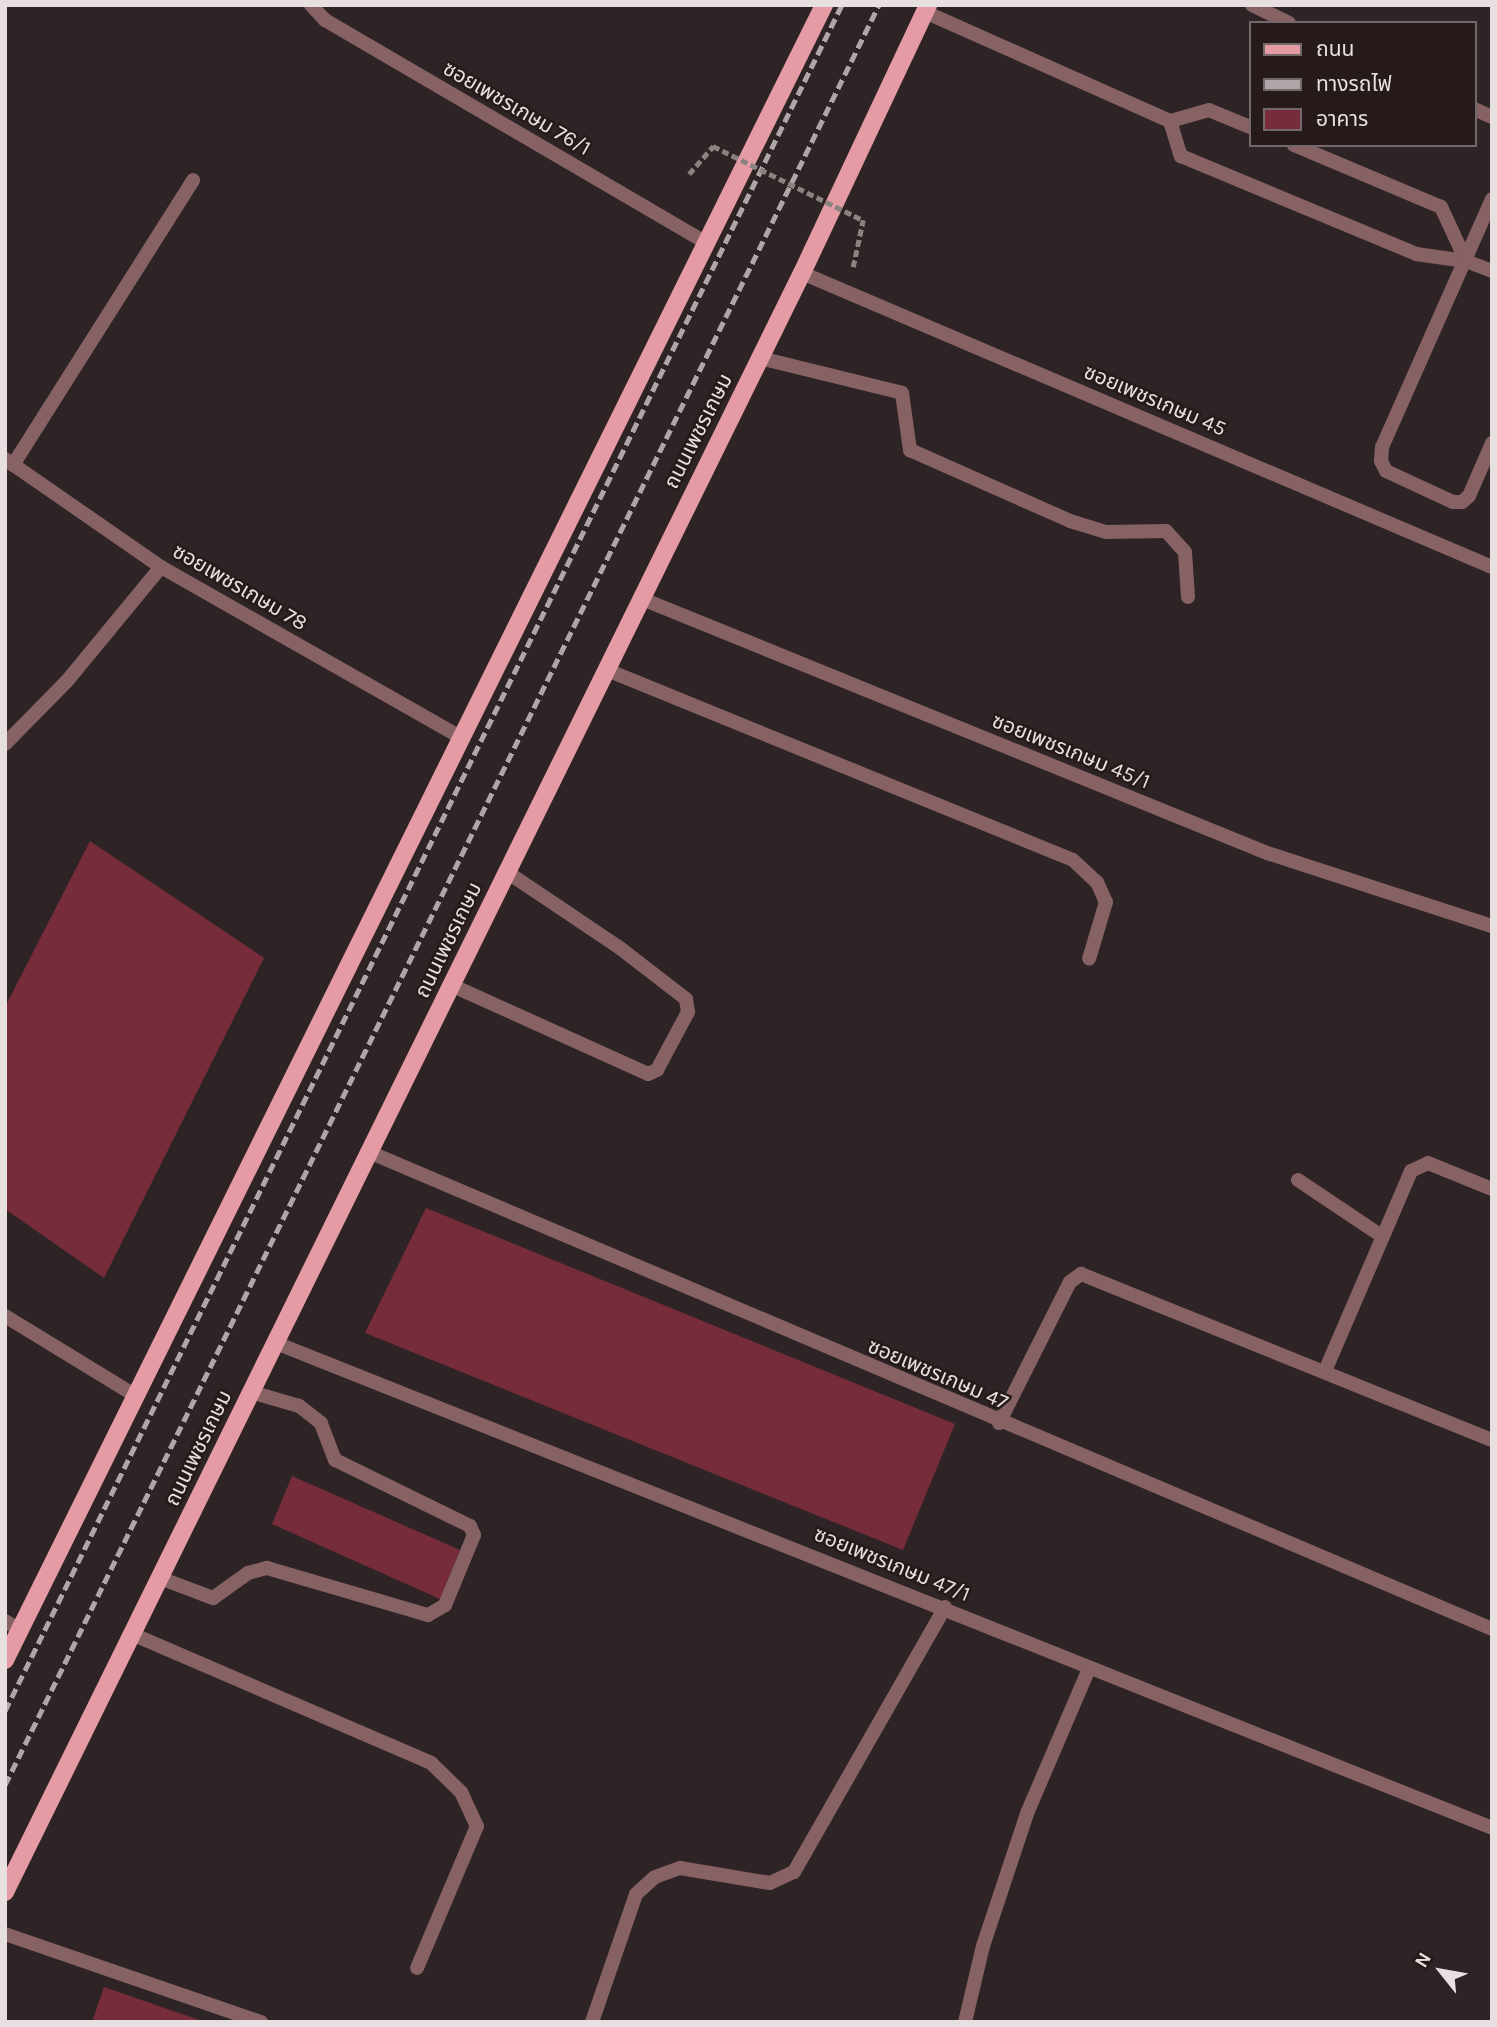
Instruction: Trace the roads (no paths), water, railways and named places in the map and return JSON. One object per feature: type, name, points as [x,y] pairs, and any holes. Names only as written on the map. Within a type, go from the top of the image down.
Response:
[{"type":"main road","points":[[5,1660],[13,1625],[136,1396],[824,5]]},
{"type":"main road","name":"ถนนเพชรเกษม","points":[[5,1892],[760,358],[927,8]]},
{"type":"street","name":"ซอยเพชรเกษม 76/1","points":[[312,5],[326,20],[705,242]]},
{"type":"street","points":[[1252,5],[1285,21]]},
{"type":"street","points":[[927,8],[1170,121],[1209,110],[1248,126]]},
{"type":"street","points":[[1476,110],[1492,117]]},
{"type":"street","points":[[1170,121],[1181,156],[1416,254],[1465,261],[1492,271]]},
{"type":"street","points":[[1299,147],[1441,207],[1465,261]]},
{"type":"street","points":[[9,462],[192,180]]},
{"type":"street","points":[[1492,199],[1382,447],[1381,461],[1386,471],[1453,502],[1462,502],[1492,443]]},
{"type":"street","name":"ซอยเพชรเกษม 45","points":[[802,272],[1492,567]]},
{"type":"street","points":[[760,358],[901,393],[910,450],[1070,521],[1106,532],[1166,531],[1185,552],[1188,597]]},
{"type":"street","name":"ซอยเพชรเกษม 78","points":[[9,462],[161,567],[462,737]]},
{"type":"street","points":[[5,744],[67,681],[161,567]]},
{"type":"street","name":"ซอยเพชรเกษม 45/1","points":[[640,598],[1267,853],[1492,926]]},
{"type":"street","points":[[607,670],[1073,860],[1097,882],[1105,902],[1089,959]]},
{"type":"street","points":[[451,985],[648,1074],[657,1070],[688,1012],[686,999],[620,948],[507,872]]},
{"type":"street","name":"ซอยเพชรเกษม 47","points":[[369,1152],[999,1423],[1492,1629]]},
{"type":"street","points":[[1325,1371],[1418,1164],[1428,1163],[1492,1189]]},
{"type":"street","points":[[1298,1180],[1383,1237]]},
{"type":"street","points":[[999,1423],[1069,1282],[1081,1274],[1492,1440]]},
{"type":"street","points":[[5,1316],[136,1396]]},
{"type":"street","name":"ซอยเพชรเกษม 47/1","points":[[276,1343],[945,1607],[1089,1669],[1492,1828]]},
{"type":"street","points":[[160,1578],[213,1598],[248,1573],[267,1568],[428,1615],[445,1605],[474,1535],[470,1525],[335,1460],[321,1423],[299,1406],[251,1392]]},
{"type":"street","points":[[592,2022],[636,1894],[655,1877],[680,1868],[770,1883],[794,1872],[945,1607]]},
{"type":"street","points":[[132,1634],[431,1763],[461,1792],[477,1826],[417,1968]]},
{"type":"street","points":[[965,2022],[983,1946],[1028,1811],[1089,1669]]},
{"type":"street","points":[[5,1934],[261,2022]]},
{"type":"railway","points":[[5,1711],[842,5]]},
{"type":"railway","points":[[5,1785],[879,5]]}]
